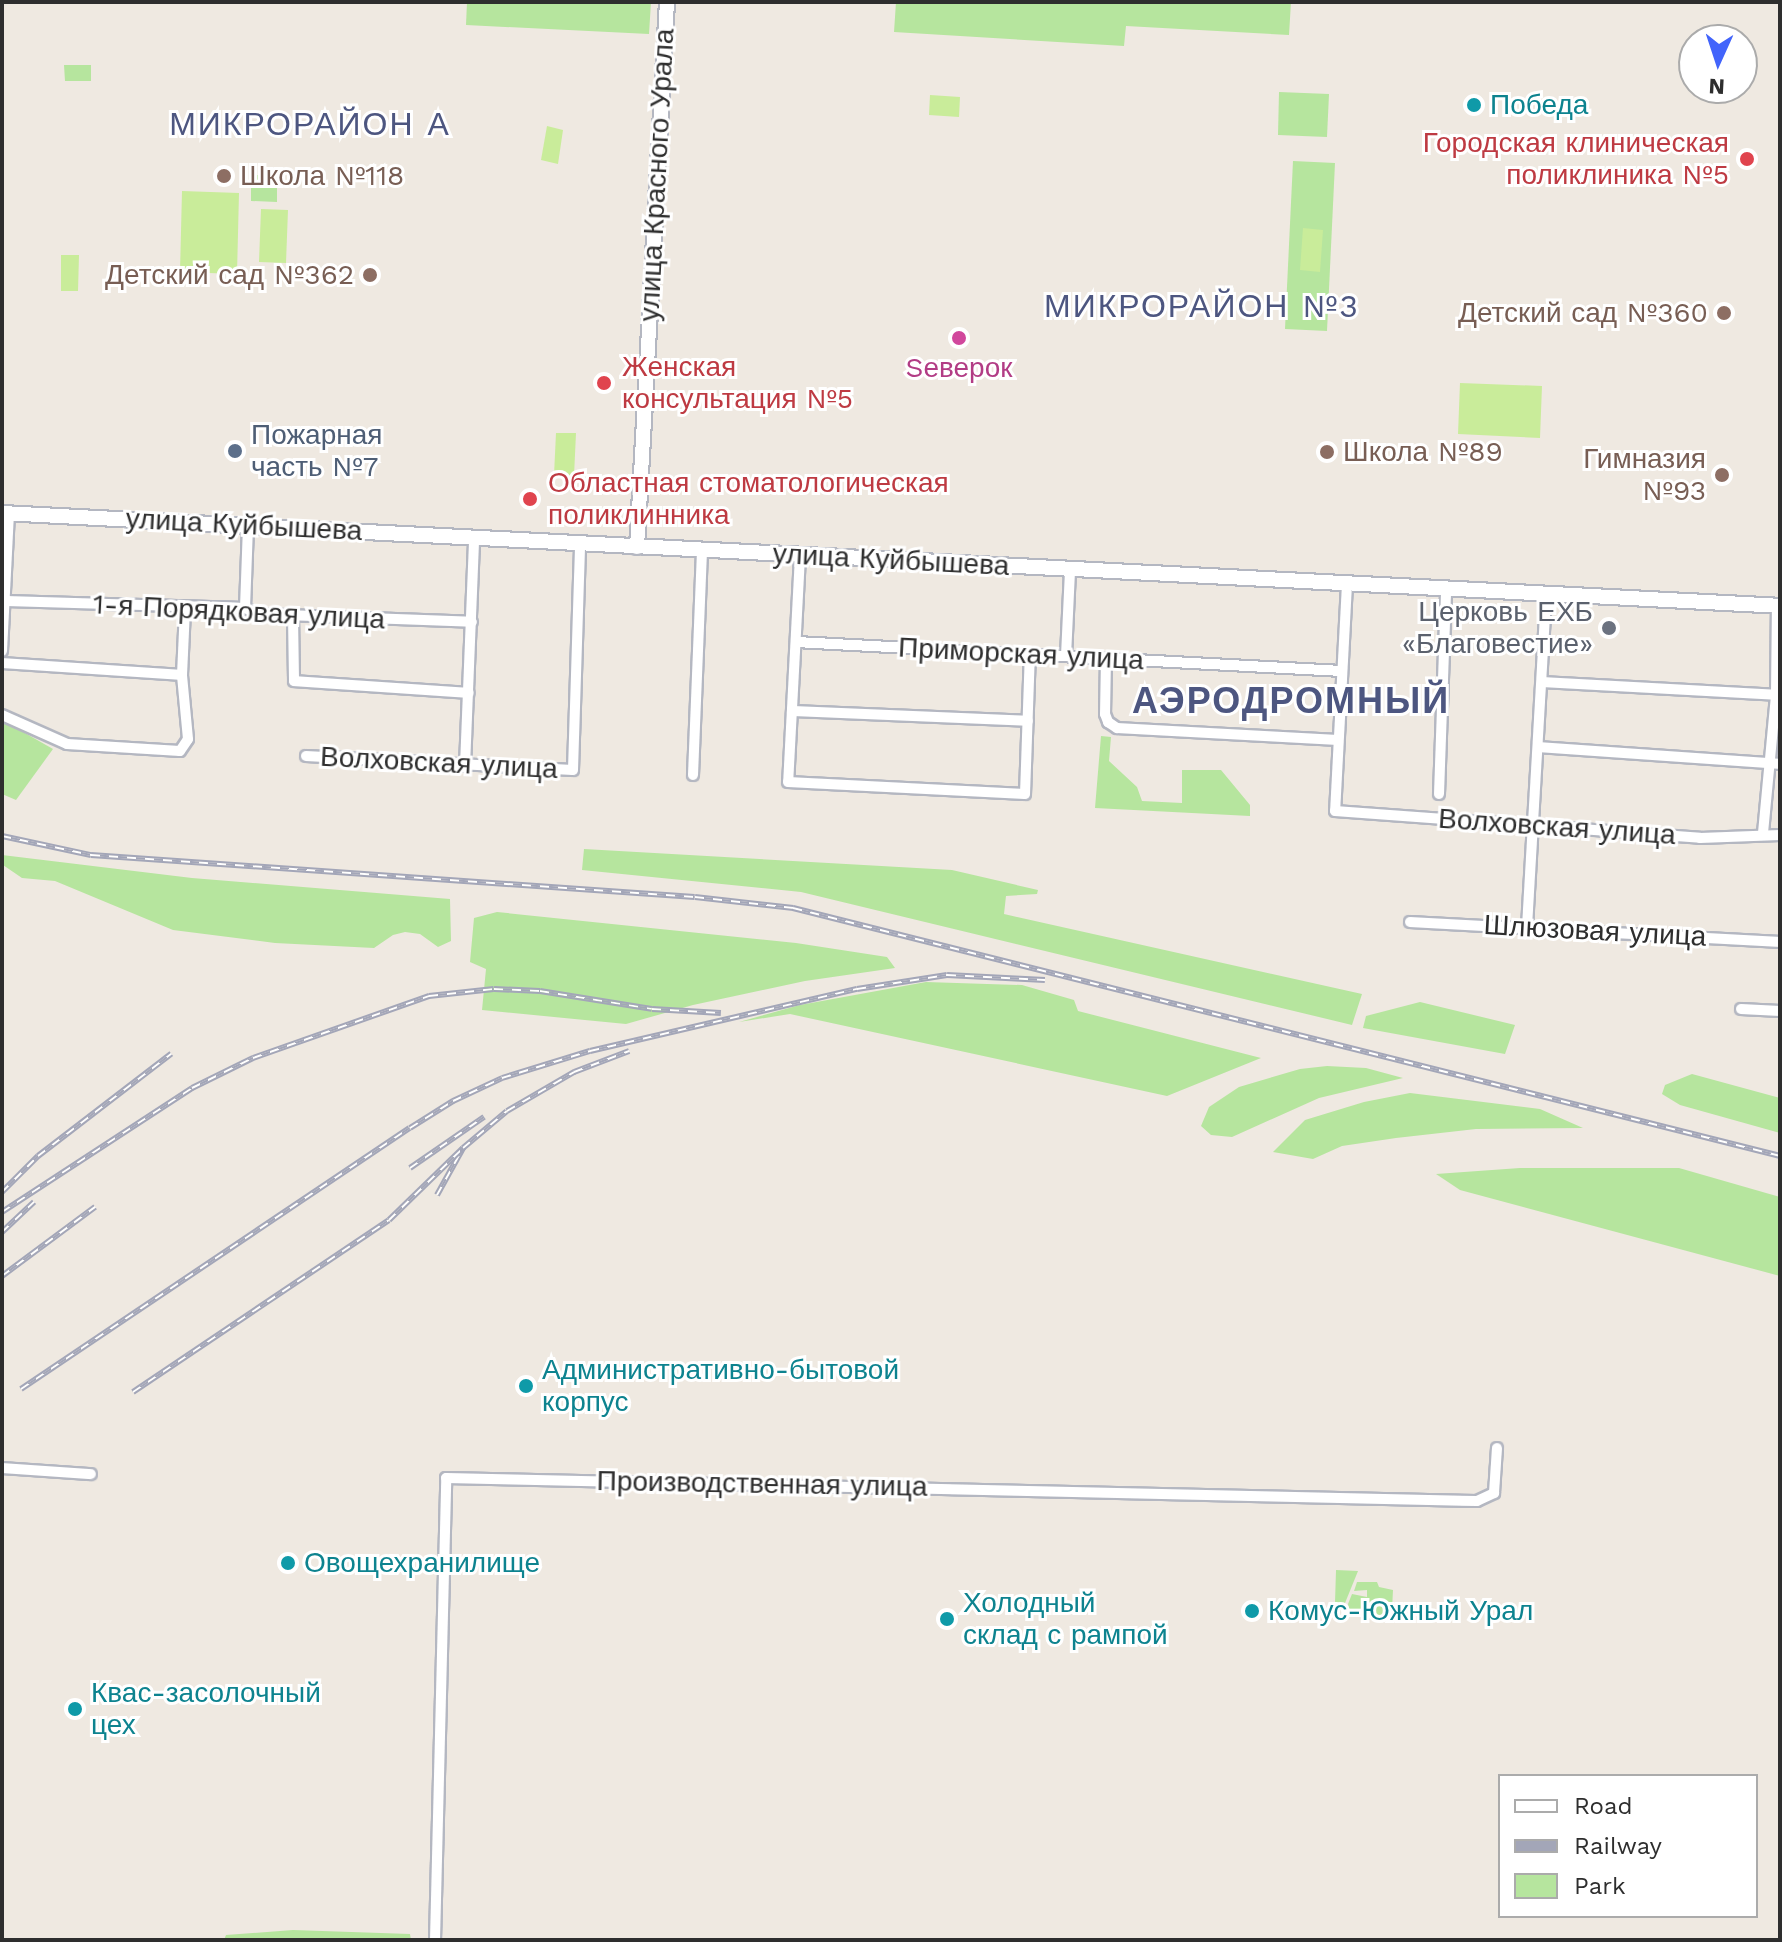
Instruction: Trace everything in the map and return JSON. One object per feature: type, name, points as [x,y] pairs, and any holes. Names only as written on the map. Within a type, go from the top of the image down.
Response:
[{"type":"main road","name":"улица Красного Урала","points":[[638,543],[667,2]]},
{"type":"main road","name":"улица Куйбышева","points":[[4,510],[1779,601]]},
{"type":"main road","name":"улица Куйбышева","points":[[474,534],[580,544],[638,543],[702,550],[800,552]]},
{"type":"street","points":[[2,651],[6,601],[4,510]]},
{"type":"street","points":[[245,608],[248,521]]},
{"type":"street","points":[[465,766],[474,534]]},
{"type":"street","name":"Волховская улица","points":[[306,756],[573,770],[580,544]]},
{"type":"street","points":[[693,775],[702,550]]},
{"type":"street","points":[[800,552],[788,782],[1025,794],[1030,654]]},
{"type":"street","points":[[1066,656],[1070,565]]},
{"type":"street","points":[[1106,658],[1105,714],[1108,722],[1117,728],[1338,740],[1347,579]]},
{"type":"street","points":[[1439,794],[1446,584]]},
{"type":"street","points":[[1527,927],[1546,590]]},
{"type":"street","name":"1-я Порядковая улица","points":[[6,601],[245,608],[258,614],[472,622]]},
{"type":"street","points":[[1763,833],[1767,764],[1778,695],[1779,601]]},
{"type":"street","points":[[2,715],[67,744],[180,751],[188,739],[182,675],[185,608]]},
{"type":"street","points":[[293,616],[294,681],[469,693]]},
{"type":"street","name":"Приморская улица","points":[[796,642],[1342,671]]},
{"type":"street","points":[[2,663],[182,675]]},
{"type":"street","points":[[1542,682],[1778,695]]},
{"type":"street","points":[[792,711],[1028,721]]},
{"type":"street","name":"Волховская улица","points":[[1338,740],[1335,811],[1700,838],[1763,833],[1780,835]]},
{"type":"street","points":[[1539,747],[1780,764]]},
{"type":"street","name":"Шлюзовая улица","points":[[1410,922],[1780,942]]},
{"type":"street","points":[[1741,1009],[1780,1011]]},
{"type":"street","name":"Производственная улица","points":[[435,1940],[446,1478],[1477,1501],[1494,1493],[1497,1448]]},
{"type":"street","points":[[2,1468],[91,1474]]},
{"type":"green space","points":[[467,2],[651,2],[649,34],[466,25]]},
{"type":"green space","points":[[896,2],[1291,2],[1289,35],[1126,26],[1124,46],[894,32]]},
{"type":"green space","points":[[64,65],[91,65],[91,81],[65,81]]},
{"type":"green space","points":[[1279,92],[1329,94],[1327,137],[1278,135]]},
{"type":"green space","points":[[930,95],[960,97],[959,117],[929,115]]},
{"type":"green space","points":[[547,126],[563,130],[558,164],[541,160]]},
{"type":"green space","points":[[1293,161],[1335,163],[1327,331],[1285,329]]},
{"type":"green space","points":[[251,175],[277,175],[277,202],[251,201]]},
{"type":"green space","points":[[182,191],[239,193],[237,274],[180,272]]},
{"type":"green space","points":[[261,209],[288,210],[286,263],[259,262]]},
{"type":"green space","points":[[1303,228],[1323,230],[1320,272],[1300,270]]},
{"type":"green space","points":[[61,255],[79,255],[78,291],[61,291]]},
{"type":"green space","points":[[1460,383],[1542,386],[1540,438],[1458,434]]},
{"type":"green space","points":[[556,433],[576,433],[574,476],[554,475]]},
{"type":"green space","points":[[2,720],[53,749],[16,800],[2,794]]},
{"type":"green space","points":[[1101,736],[1111,737],[1109,761],[1137,787],[1142,801],[1182,803],[1182,770],[1221,770],[1250,805],[1250,816],[1095,808]]},
{"type":"green space","points":[[584,849],[952,870],[1038,890],[1037,894],[1006,896],[1004,914],[1362,994],[1352,1025],[801,892],[582,870]]},
{"type":"green space","points":[[2,855],[192,878],[450,899],[451,941],[438,947],[420,934],[405,932],[393,935],[374,948],[275,943],[173,930],[55,881],[22,878],[3,865]]},
{"type":"green space","points":[[497,912],[796,943],[887,957],[895,968],[805,981],[693,1005],[626,1024],[482,1010],[486,969],[470,962],[474,918]]},
{"type":"green space","points":[[926,982],[1022,985],[1074,1000],[1078,1011],[1261,1058],[1167,1096],[790,1014],[739,1022],[800,1005]]},
{"type":"green space","points":[[1420,1002],[1515,1025],[1505,1054],[1363,1028],[1366,1016]]},
{"type":"green space","points":[[1327,1066],[1366,1068],[1403,1078],[1319,1098],[1232,1137],[1211,1135],[1201,1126],[1209,1107],[1239,1087],[1300,1069]]},
{"type":"green space","points":[[1692,1074],[1780,1098],[1780,1133],[1680,1105],[1662,1094],[1665,1085]]},
{"type":"green space","points":[[1410,1093],[1540,1109],[1583,1128],[1476,1129],[1396,1138],[1342,1146],[1313,1159],[1273,1152],[1305,1120],[1364,1102]]},
{"type":"green space","points":[[1520,1168],[1679,1168],[1780,1197],[1780,1276],[1460,1190],[1436,1174]]},
{"type":"green space","points":[[1336,1570],[1358,1571],[1345,1603],[1335,1602]]},
{"type":"green space","points":[[1357,1582],[1377,1582],[1379,1587],[1393,1590],[1392,1610],[1386,1617],[1350,1615],[1348,1604],[1352,1594],[1367,1597],[1367,1590],[1354,1591]]},
{"type":"green space","points":[[293,1930],[410,1934],[411,1940],[224,1940],[226,1935]]},
{"type":"railway","points":[[2,836],[91,855],[695,897],[793,908],[1780,1156]]},
{"type":"railway","points":[[21,1389],[410,1128],[453,1101],[502,1078],[590,1051],[857,989],[947,975],[1045,980]]},
{"type":"railway","points":[[2,1212],[192,1088],[253,1058],[429,996],[494,989],[540,991],[652,1009],[721,1013]]},
{"type":"railway","points":[[437,1195],[463,1148],[507,1111],[574,1072],[629,1051]]},
{"type":"railway","points":[[2,1192],[38,1156],[171,1054]]},
{"type":"railway","points":[[410,1168],[484,1117]]},
{"type":"railway","points":[[133,1392],[389,1220],[463,1148]]},
{"type":"railway","points":[[2,1232],[34,1202]]},
{"type":"railway","points":[[2,1276],[95,1207]]},
{"type":"place","name":"Победа","points":[[1474,105]]},
{"type":"place","name":"Городская клиническая поликлиника №5","points":[[1747,159]]},
{"type":"place","name":"Школа №118","points":[[224,176]]},
{"type":"place","name":"Детский сад №362","points":[[370,275]]},
{"type":"place","name":"Детский сад №360","points":[[1724,313]]},
{"type":"place","name":"Sеверок","points":[[959,338]]},
{"type":"place","name":"Женская консультация №5","points":[[604,383]]},
{"type":"place","name":"Пожарная часть №7","points":[[235,451]]},
{"type":"place","name":"Школа №89","points":[[1327,452]]},
{"type":"place","name":"Гимназия №93","points":[[1722,475]]},
{"type":"place","name":"Областная стоматологическая поликлинника","points":[[530,499]]},
{"type":"place","name":"Церковь ЕХБ «Благовестие»","points":[[1609,628]]},
{"type":"place","name":"Административно-бытовой корпус","points":[[526,1386]]},
{"type":"place","name":"Овощехранилище","points":[[288,1563]]},
{"type":"place","name":"Комус-Южный Урал","points":[[1252,1611]]},
{"type":"place","name":"Холодный склад с рампой","points":[[947,1619]]},
{"type":"place","name":"Квас-засолочный цех","points":[[75,1709]]},
{"type":"district","name":"МИКРОРАЙОН А","points":[[310,124]]},
{"type":"district","name":"МИКРОРАЙОН №3","points":[[1202,306]]},
{"type":"district","name":"АЭРОДРОМНЫЙ","points":[[1291,702]]}]
